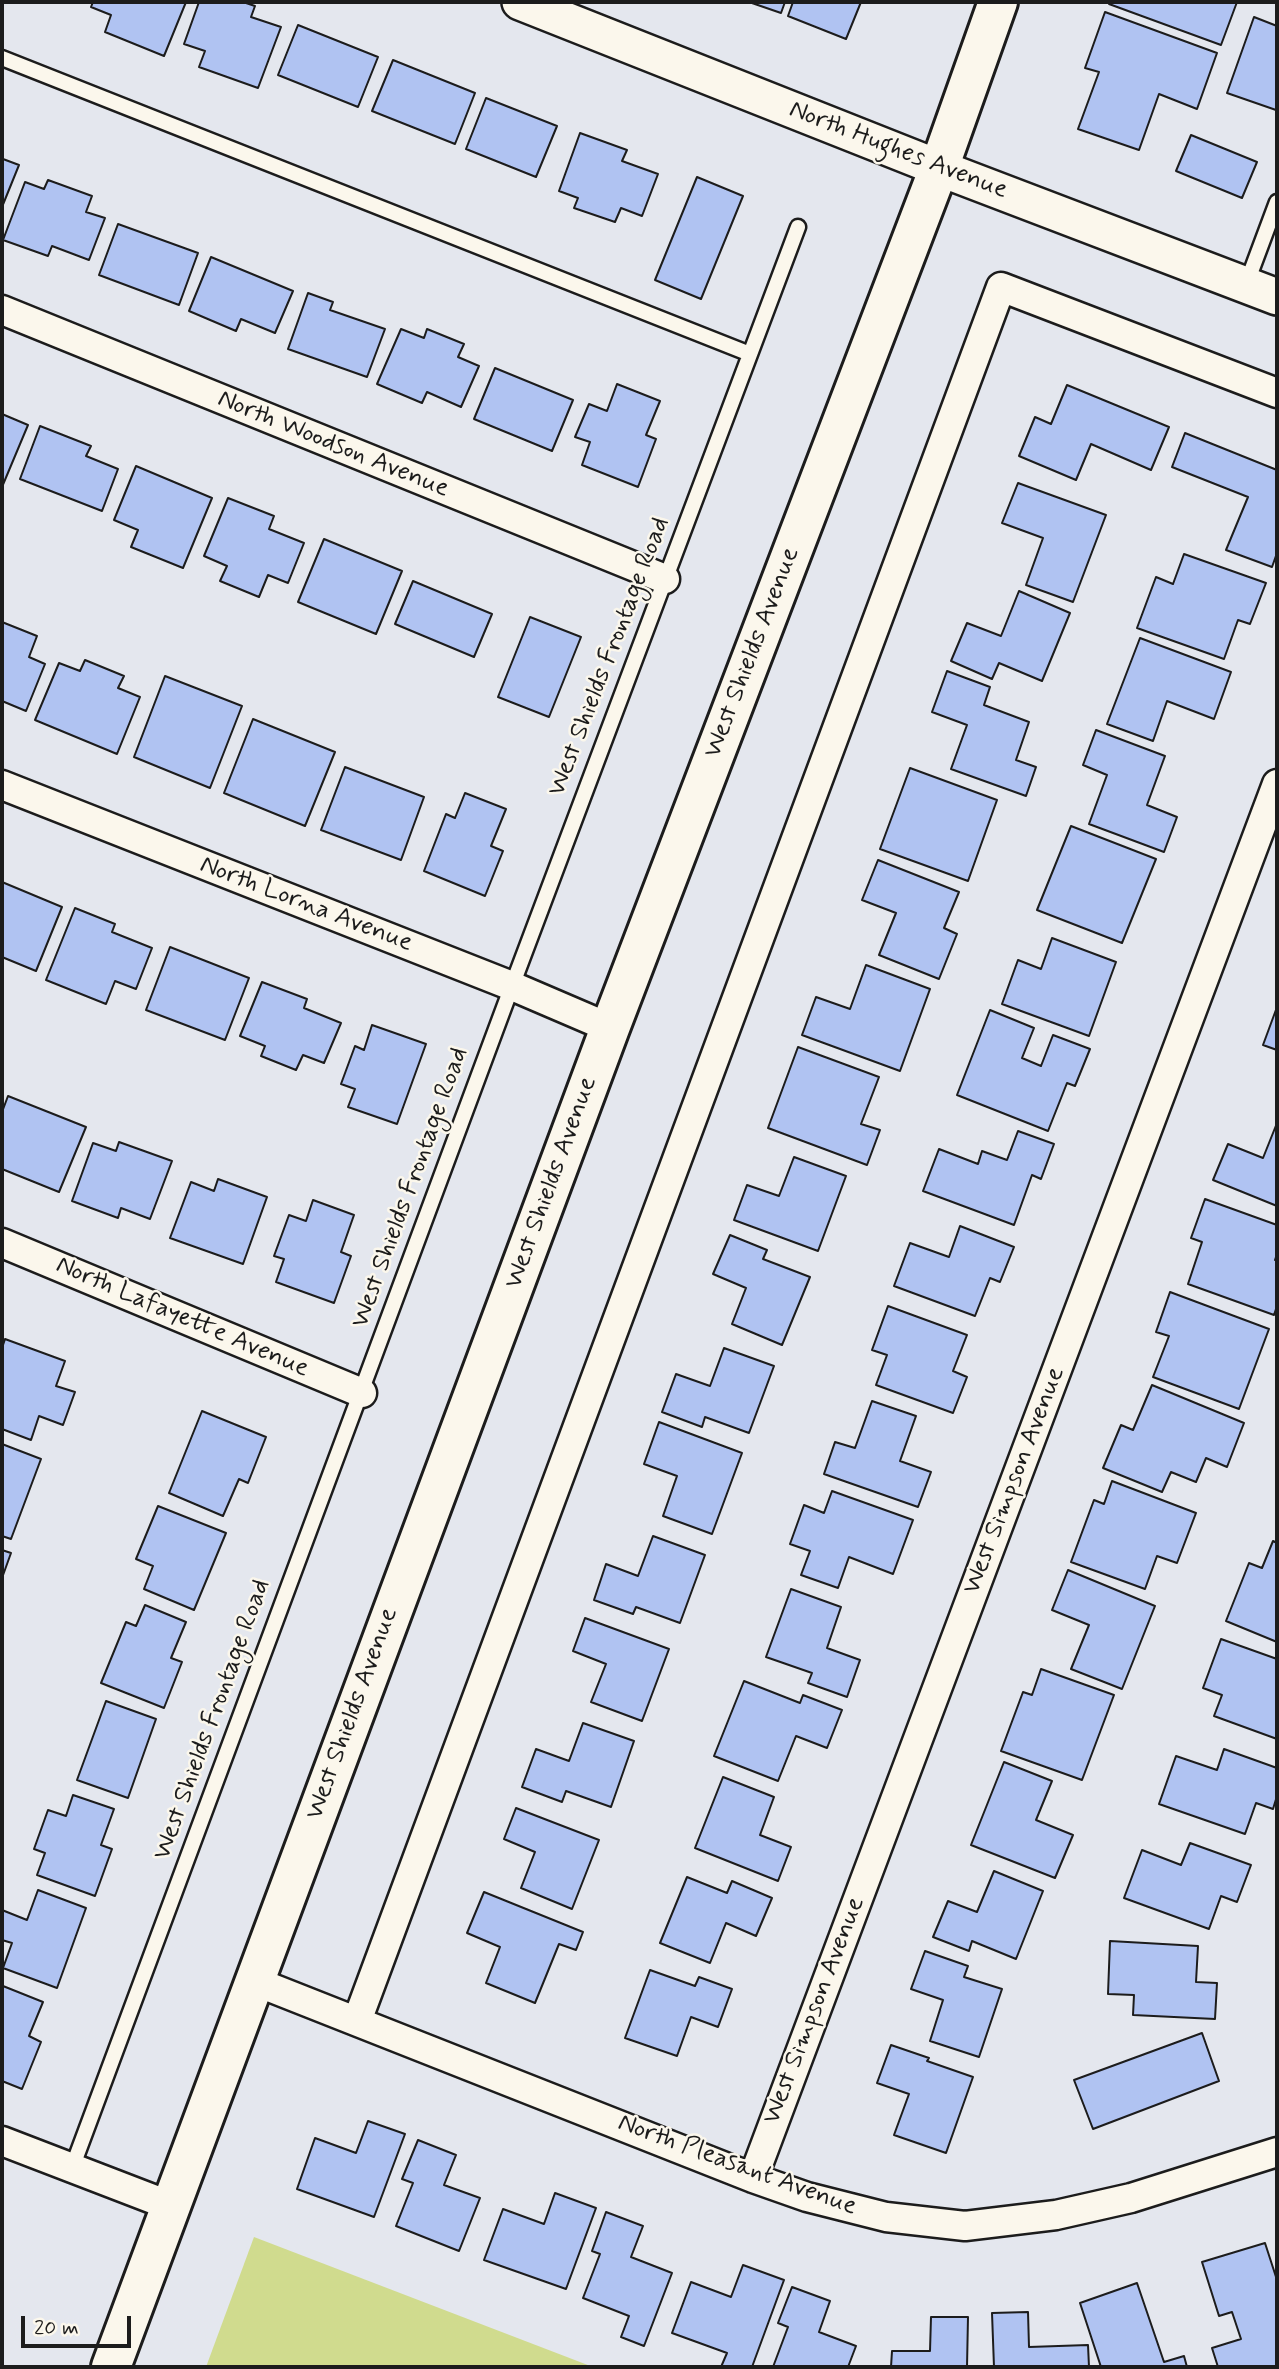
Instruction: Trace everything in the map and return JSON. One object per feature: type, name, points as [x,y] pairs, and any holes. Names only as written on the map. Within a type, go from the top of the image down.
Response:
[{"type":"main road","name":"West Shields Avenue","points":[[111,2367],[610,1028],[939,168],[998,2]]},
{"type":"street","name":"North Hughes Avenue","points":[[520,2],[939,168],[1261,291]]},
{"type":"street","points":[[356,2021],[1001,287],[1277,393]]},
{"type":"street","name":"North Woodson Avenue","points":[[2,310],[665,579]]},
{"type":"street","name":"West Simpson Avenue","points":[[753,2178],[1277,784]]},
{"type":"street","name":"North Lorna Avenue","points":[[2,785],[512,986],[610,1028]]},
{"type":"street","name":"North Lafayette Avenue","points":[[2,1243],[362,1393]]},
{"type":"street","name":"North Pleasant Avenue","points":[[254,1981],[753,2178],[807,2197],[886,2217],[965,2226],[1056,2215],[1131,2198],[1277,2152]]},
{"type":"street","points":[[2,2141],[171,2206]]},
{"type":"lane","points":[[2,58],[750,354]]},
{"type":"lane","points":[[1261,291],[1277,202]]},
{"type":"lane","name":"West Shields Frontage Road","points":[[72,2168],[798,227]]},
{"type":"green space","points":[[254,2237],[593,2367],[206,2367]]},
{"type":"building","points":[[93,2],[186,2],[164,56],[105,32],[111,15],[91,7]]},
{"type":"building","points":[[199,2],[243,2],[255,6],[251,17],[281,27],[258,88],[199,67],[205,51],[184,44]]},
{"type":"building","points":[[749,2],[785,2],[781,13]]},
{"type":"building","points":[[793,2],[861,2],[846,39],[788,16]]},
{"type":"building","points":[[1109,2],[1237,2],[1221,45]]},
{"type":"building","points":[[1105,12],[1217,53],[1197,109],[1159,94],[1139,150],[1078,129],[1099,72],[1085,68]]},
{"type":"building","points":[[1254,17],[1277,26],[1276,110],[1227,93]]},
{"type":"building","points":[[298,25],[378,57],[358,107],[278,75]]},
{"type":"building","points":[[393,60],[475,93],[455,144],[372,111]]},
{"type":"building","points":[[486,98],[557,126],[536,177],[466,149]]},
{"type":"building","points":[[580,133],[627,150],[622,161],[658,174],[642,216],[621,208],[615,222],[574,208],[578,198],[559,191]]},
{"type":"building","points":[[1191,135],[1257,162],[1242,198],[1176,171]]},
{"type":"building","points":[[3,159],[19,165],[2,207],[2,163]]},
{"type":"building","points":[[697,177],[743,196],[701,299],[655,280]]},
{"type":"building","points":[[48,180],[92,196],[86,212],[105,218],[89,260],[52,246],[48,256],[3,240],[25,182],[44,189]]},
{"type":"building","points":[[118,224],[198,253],[179,305],[99,275]]},
{"type":"building","points":[[211,257],[293,291],[275,333],[241,319],[236,331],[189,311]]},
{"type":"building","points":[[308,293],[333,302],[330,310],[385,329],[367,377],[288,349]]},
{"type":"building","points":[[401,329],[424,338],[427,329],[464,344],[458,357],[479,366],[461,407],[427,392],[422,403],[377,384]]},
{"type":"building","points":[[495,368],[573,400],[552,451],[474,419]]},
{"type":"building","points":[[617,384],[660,401],[646,435],[656,439],[638,487],[582,465],[590,442],[575,437],[589,404],[607,411]]},
{"type":"building","points":[[1067,385],[1169,427],[1151,470],[1091,444],[1076,480],[1019,456],[1035,417],[1051,424]]},
{"type":"building","points":[[2,414],[28,425],[2,487]]},
{"type":"building","points":[[40,426],[91,446],[86,456],[118,469],[102,511],[20,479]]},
{"type":"building","points":[[1185,433],[1277,470],[1277,553],[1272,567],[1226,550],[1248,497],[1172,467]]},
{"type":"building","points":[[136,466],[212,498],[183,568],[131,547],[138,530],[114,520]]},
{"type":"building","points":[[1018,483],[1106,515],[1073,602],[1026,585],[1043,538],[1002,523]]},
{"type":"building","points":[[228,498],[274,516],[269,529],[304,543],[288,583],[268,575],[259,597],[220,581],[227,566],[204,556]]},
{"type":"building","points":[[324,539],[402,571],[376,634],[298,602]]},
{"type":"building","points":[[1184,554],[1266,583],[1250,624],[1238,620],[1224,659],[1137,628],[1156,577],[1173,584]]},
{"type":"building","points":[[413,581],[492,614],[474,657],[395,624]]},
{"type":"building","points":[[1019,591],[1070,613],[1042,681],[999,663],[992,679],[951,661],[967,623],[1001,636]]},
{"type":"building","points":[[530,617],[581,637],[549,717],[498,697]]},
{"type":"building","points":[[2,622],[37,636],[29,657],[45,664],[26,711],[2,701]]},
{"type":"building","points":[[1140,638],[1231,672],[1214,719],[1167,701],[1153,741],[1107,724]]},
{"type":"building","points":[[85,660],[124,676],[118,688],[140,697],[117,754],[35,720],[59,663],[80,671]]},
{"type":"building","points":[[947,671],[990,687],[984,705],[1029,722],[1016,760],[1036,767],[1026,796],[951,769],[967,725],[932,712]]},
{"type":"building","points":[[165,676],[242,706],[210,788],[134,757]]},
{"type":"building","points":[[253,719],[335,752],[305,826],[224,793]]},
{"type":"building","points":[[1096,730],[1165,756],[1147,805],[1177,817],[1164,852],[1089,824],[1107,775],[1083,765]]},
{"type":"building","points":[[345,767],[424,797],[401,860],[321,830]]},
{"type":"building","points":[[910,768],[997,800],[968,881],[880,849]]},
{"type":"building","points":[[465,793],[506,809],[491,846],[503,851],[485,896],[424,871],[446,814],[455,818]]},
{"type":"building","points":[[1071,826],[1156,859],[1122,943],[1037,910]]},
{"type":"building","points":[[878,860],[959,892],[944,928],[957,934],[939,979],[879,955],[896,913],[862,900]]},
{"type":"building","points":[[2,882],[62,907],[36,971],[2,957]]},
{"type":"building","points":[[75,908],[115,924],[112,932],[152,948],[136,989],[115,981],[106,1004],[46,980]]},
{"type":"building","points":[[1052,938],[1116,962],[1089,1036],[1002,1004],[1018,960],[1041,969]]},
{"type":"building","points":[[170,947],[249,978],[225,1040],[146,1010]]},
{"type":"building","points":[[866,965],[930,989],[900,1071],[802,1035],[816,997],[850,1009]]},
{"type":"building","points":[[262,982],[307,999],[304,1008],[341,1023],[324,1063],[303,1055],[296,1070],[261,1056],[265,1046],[240,1036]]},
{"type":"building","points":[[1277,1007],[1277,1050],[1263,1045]]},
{"type":"building","points":[[990,1010],[1034,1028],[1022,1058],[1041,1066],[1053,1035],[1090,1049],[1075,1086],[1067,1083],[1048,1131],[957,1095]]},
{"type":"building","points":[[372,1025],[426,1044],[397,1124],[348,1107],[355,1089],[341,1084],[355,1046],[364,1050]]},
{"type":"building","points":[[798,1047],[879,1077],[861,1124],[880,1130],[867,1165],[768,1128]]},
{"type":"building","points":[[8,1096],[86,1127],[59,1192],[2,1169],[2,1112]]},
{"type":"building","points":[[1277,1123],[1277,1206],[1213,1180],[1228,1144],[1263,1158]]},
{"type":"building","points":[[1018,1131],[1054,1144],[1041,1179],[1032,1175],[1014,1225],[923,1191],[939,1149],[978,1164],[982,1151],[1007,1160]]},
{"type":"building","points":[[119,1142],[172,1161],[150,1219],[121,1208],[118,1218],[72,1201],[93,1143],[116,1151]]},
{"type":"building","points":[[794,1157],[846,1176],[818,1251],[734,1220],[747,1185],[779,1196]]},
{"type":"building","points":[[218,1179],[267,1197],[243,1264],[170,1238],[191,1182],[214,1191]]},
{"type":"building","points":[[1205,1199],[1277,1225],[1277,1306],[1274,1315],[1188,1284],[1202,1242],[1191,1238]]},
{"type":"building","points":[[313,1200],[354,1215],[341,1252],[351,1256],[334,1303],[276,1282],[284,1259],[274,1256],[289,1215],[306,1221]]},
{"type":"building","points":[[960,1226],[1014,1247],[1000,1282],[990,1278],[975,1316],[894,1286],[910,1243],[949,1257]]},
{"type":"building","points":[[730,1235],[767,1250],[763,1259],[810,1277],[782,1345],[732,1324],[746,1288],[713,1274]]},
{"type":"building","points":[[1170,1292],[1269,1329],[1239,1409],[1153,1377],[1169,1336],[1156,1332]]},
{"type":"building","points":[[888,1306],[967,1335],[953,1371],[967,1377],[953,1413],[876,1385],[887,1355],[872,1350]]},
{"type":"building","points":[[5,1339],[65,1361],[56,1386],[75,1392],[63,1425],[39,1416],[31,1440],[2,1429],[2,1348]]},
{"type":"building","points":[[724,1348],[774,1366],[749,1433],[705,1417],[702,1427],[662,1412],[676,1374],[710,1386]]},
{"type":"building","points":[[1152,1385],[1244,1423],[1227,1467],[1206,1458],[1196,1482],[1171,1472],[1162,1492],[1103,1468],[1121,1425],[1133,1430]]},
{"type":"building","points":[[872,1401],[916,1416],[900,1461],[931,1472],[918,1507],[824,1474],[835,1442],[855,1448]]},
{"type":"building","points":[[202,1411],[266,1437],[248,1483],[239,1479],[223,1516],[169,1493]]},
{"type":"building","points":[[659,1422],[742,1453],[712,1534],[663,1516],[677,1476],[644,1464]]},
{"type":"building","points":[[2,1444],[41,1459],[11,1539],[2,1536]]},
{"type":"building","points":[[1112,1481],[1196,1513],[1177,1563],[1157,1556],[1145,1589],[1071,1562],[1094,1500],[1104,1504]]},
{"type":"building","points":[[832,1491],[913,1520],[893,1574],[849,1557],[838,1588],[801,1575],[810,1551],[790,1544],[804,1505],[824,1513]]},
{"type":"building","points":[[158,1506],[226,1533],[194,1610],[144,1589],[153,1566],[136,1559]]},
{"type":"building","points":[[653,1536],[705,1555],[680,1623],[636,1607],[633,1614],[594,1600],[606,1564],[638,1576]]},
{"type":"building","points":[[1273,1541],[1277,1543],[1277,1642],[1226,1621],[1249,1563],[1262,1568]]},
{"type":"building","points":[[2,1550],[11,1553],[2,1578]]},
{"type":"building","points":[[1068,1570],[1155,1606],[1122,1689],[1071,1669],[1089,1625],[1052,1610]]},
{"type":"building","points":[[791,1589],[841,1607],[827,1648],[860,1660],[847,1697],[808,1683],[812,1673],[766,1657]]},
{"type":"building","points":[[145,1605],[186,1622],[171,1658],[182,1662],[164,1708],[101,1683],[126,1622],[136,1626]]},
{"type":"building","points":[[585,1618],[669,1649],[642,1721],[591,1702],[606,1664],[573,1651]]},
{"type":"building","points":[[1221,1639],[1277,1659],[1277,1739],[1214,1716],[1222,1695],[1203,1688]]},
{"type":"building","points":[[1041,1669],[1114,1695],[1082,1780],[1001,1751],[1023,1692],[1032,1695]]},
{"type":"building","points":[[744,1681],[800,1703],[803,1695],[842,1710],[827,1748],[796,1736],[778,1781],[714,1756]]},
{"type":"building","points":[[106,1701],[156,1719],[128,1798],[77,1780]]},
{"type":"building","points":[[583,1723],[634,1741],[611,1807],[566,1791],[562,1802],[522,1787],[536,1749],[569,1761]]},
{"type":"building","points":[[1224,1749],[1277,1768],[1277,1796],[1273,1809],[1256,1803],[1245,1834],[1159,1804],[1176,1756],[1217,1770]]},
{"type":"building","points":[[1004,1762],[1052,1781],[1036,1820],[1073,1835],[1055,1878],[971,1845]]},
{"type":"building","points":[[723,1777],[774,1797],[760,1835],[791,1847],[778,1881],[695,1848]]},
{"type":"building","points":[[73,1795],[114,1809],[101,1845],[112,1849],[95,1896],[37,1875],[45,1853],[34,1849],[48,1810],[66,1816]]},
{"type":"building","points":[[516,1808],[599,1840],[572,1909],[521,1888],[535,1852],[504,1839]]},
{"type":"building","points":[[1190,1843],[1251,1865],[1237,1902],[1221,1896],[1209,1929],[1124,1898],[1142,1850],[1181,1865]]},
{"type":"building","points":[[994,1871],[1043,1891],[1016,1959],[972,1941],[969,1951],[933,1937],[948,1901],[977,1912]]},
{"type":"building","points":[[687,1877],[727,1893],[732,1881],[772,1898],[756,1936],[726,1923],[710,1963],[660,1943]]},
{"type":"building","points":[[38,1890],[86,1908],[57,1988],[3,1968],[12,1943],[2,1940],[2,1910],[27,1920]]},
{"type":"building","points":[[484,1892],[583,1932],[576,1950],[559,1944],[535,2003],[486,1983],[500,1947],[467,1933]]},
{"type":"building","points":[[1110,1941],[1198,1946],[1196,1982],[1217,1983],[1215,2019],[1133,2015],[1134,1995],[1108,1994]]},
{"type":"building","points":[[925,1951],[968,1966],[964,1977],[1002,1989],[979,2057],[930,2041],[943,2000],[911,1989]]},
{"type":"building","points":[[650,1970],[695,1986],[699,1977],[732,1989],[718,2027],[691,2017],[677,2056],[625,2038]]},
{"type":"building","points":[[3,1986],[43,2002],[29,2036],[41,2042],[22,2089],[2,2081]]},
{"type":"building","points":[[1202,2033],[1219,2081],[1093,2129],[1074,2080]]},
{"type":"building","points":[[891,2045],[973,2077],[946,2153],[894,2135],[909,2094],[877,2083]]},
{"type":"building","points":[[368,2121],[405,2134],[374,2217],[297,2189],[315,2138],[356,2153]]},
{"type":"building","points":[[418,2140],[456,2155],[444,2185],[480,2198],[459,2251],[396,2226],[413,2183],[402,2179]]},
{"type":"building","points":[[555,2193],[596,2208],[566,2289],[484,2260],[503,2209],[544,2224]]},
{"type":"building","points":[[606,2212],[643,2226],[631,2257],[672,2273],[644,2346],[621,2337],[629,2316],[583,2298],[600,2254],[592,2251]]},
{"type":"building","points":[[1265,2243],[1277,2280],[1277,2367],[1218,2367],[1212,2348],[1241,2339],[1232,2312],[1219,2316],[1202,2262]]},
{"type":"building","points":[[743,2265],[784,2280],[752,2367],[721,2367],[727,2353],[672,2333],[691,2282],[731,2297]]},
{"type":"building","points":[[1137,2283],[1164,2362],[1184,2356],[1187,2367],[1101,2367],[1080,2303]]},
{"type":"building","points":[[792,2287],[830,2301],[819,2332],[856,2346],[848,2367],[773,2367],[788,2327],[778,2323]]},
{"type":"building","points":[[1028,2312],[1029,2347],[1088,2345],[1089,2367],[994,2367],[992,2313]]},
{"type":"building","points":[[931,2317],[968,2317],[967,2367],[891,2367],[892,2351],[930,2351]]}]
